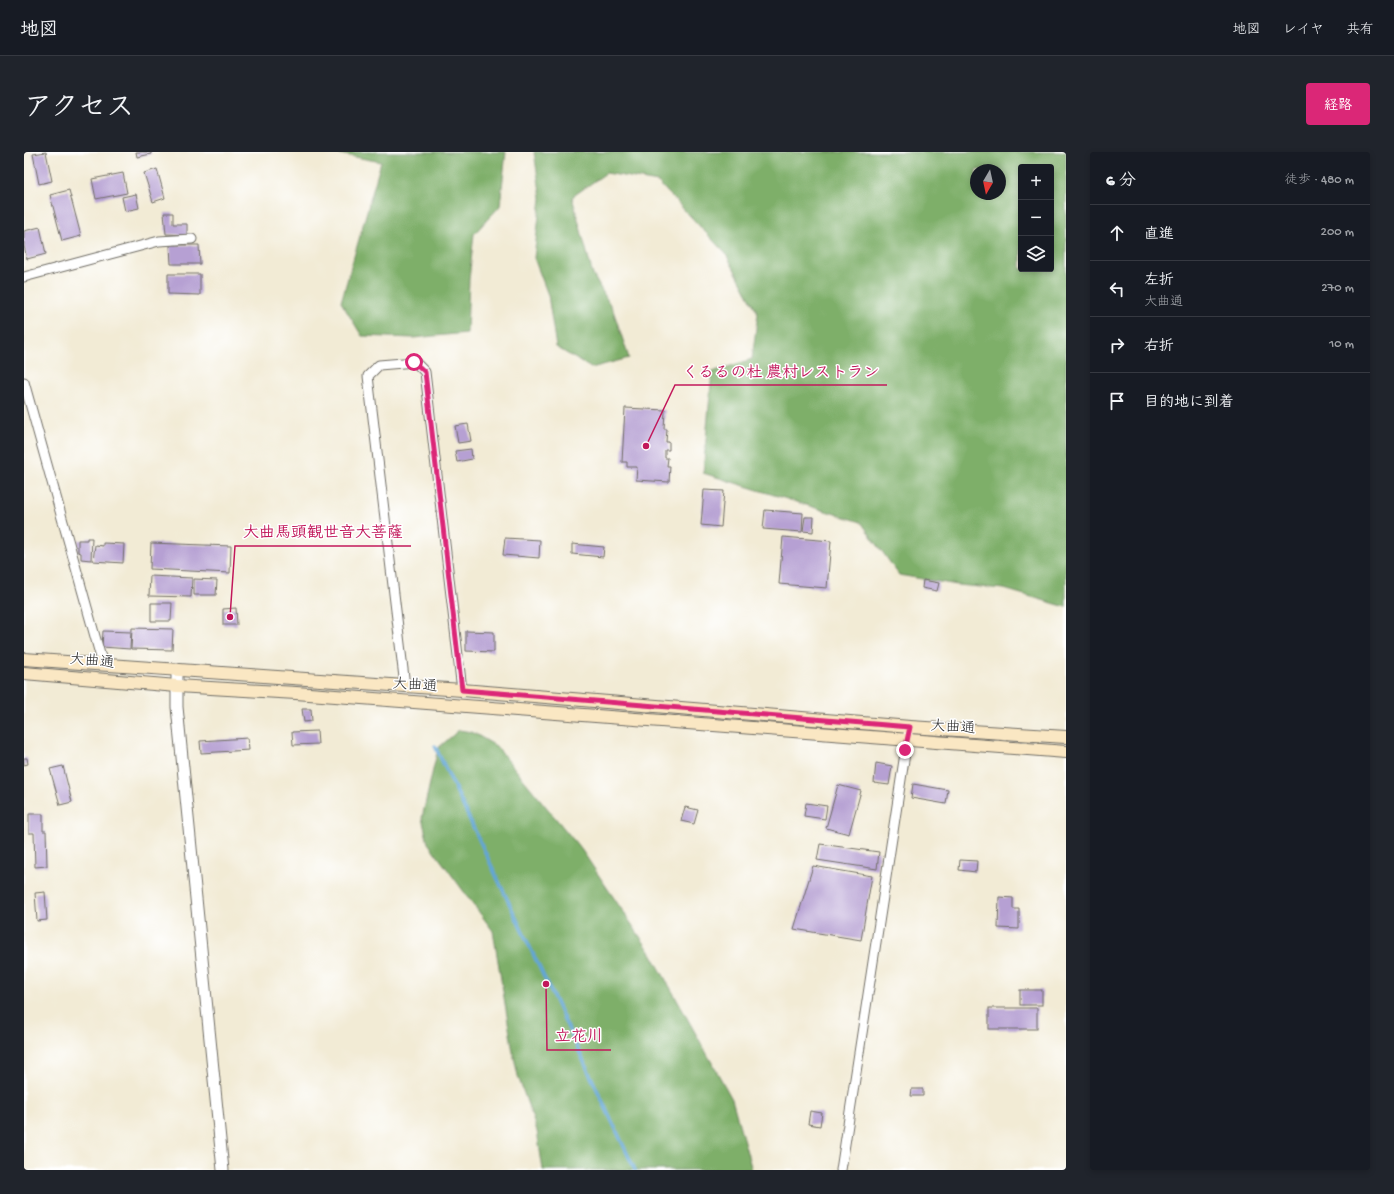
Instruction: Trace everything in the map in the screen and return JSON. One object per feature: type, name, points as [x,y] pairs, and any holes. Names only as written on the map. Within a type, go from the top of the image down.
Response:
[{"type":"main road","name":"大曲通","points":[[24,659],[462,690],[910,727],[1066,737]]},
{"type":"main road","name":"大曲通","points":[[24,673],[177,686],[296,693],[1066,752]]},
{"type":"street","points":[[24,277],[159,241],[192,238]]},
{"type":"street","points":[[405,686],[368,376],[380,365],[414,362],[425,372],[462,690]]},
{"type":"street","points":[[24,382],[103,665]]},
{"type":"street","points":[[177,670],[177,707],[223,1170]]},
{"type":"street","points":[[841,1170],[910,727]]},
{"type":"green space","points":[[329,152],[506,152],[500,206],[474,234],[469,280],[467,333],[413,338],[362,336],[341,302],[381,162]]},
{"type":"green space","points":[[534,152],[1066,152],[1066,607],[1004,589],[957,585],[899,575],[861,522],[703,473],[712,372],[752,359],[758,313],[726,254],[658,182],[606,173],[572,197],[593,275],[613,310],[629,358],[591,368],[556,347],[548,295],[534,258],[541,198]]},
{"type":"green space","points":[[459,730],[472,732],[496,746],[581,849],[651,953],[732,1099],[752,1170],[543,1170],[537,1131],[518,1076],[493,931],[428,843],[422,818],[438,748]]},
{"type":"building","points":[[46,152],[52,181],[39,184],[33,154]]},
{"type":"building","points":[[136,152],[151,152],[151,154],[137,157]]},
{"type":"building","points":[[157,169],[165,198],[153,202],[144,173]]},
{"type":"building","points":[[123,173],[127,193],[96,199],[92,179]]},
{"type":"building","points":[[69,190],[81,236],[62,241],[50,195]]},
{"type":"building","points":[[136,194],[139,208],[125,211],[122,197]]},
{"type":"building","points":[[164,213],[173,213],[173,224],[187,224],[187,235],[166,234]]},
{"type":"building","points":[[40,227],[46,254],[27,259],[24,246],[24,231]]},
{"type":"building","points":[[170,245],[199,245],[200,264],[171,264]]},
{"type":"building","points":[[168,274],[200,274],[200,295],[168,294]]},
{"type":"building","points":[[625,408],[665,410],[664,429],[667,429],[666,442],[669,442],[669,450],[665,450],[665,458],[668,458],[667,466],[670,466],[669,482],[636,480],[637,467],[627,467],[627,462],[622,462]]},
{"type":"building","points":[[468,424],[471,441],[458,443],[455,426]]},
{"type":"building","points":[[471,449],[472,459],[457,462],[455,451]]},
{"type":"building","points":[[704,490],[724,491],[721,527],[701,525]]},
{"type":"building","points":[[765,510],[803,513],[802,532],[763,529]]},
{"type":"building","points":[[805,517],[814,517],[813,532],[803,531]]},
{"type":"building","points":[[783,537],[831,541],[827,588],[779,584]]},
{"type":"building","points":[[87,538],[92,538],[91,560],[81,559],[81,553],[78,552],[78,540],[87,540]]},
{"type":"building","points":[[505,538],[540,540],[539,558],[503,555]]},
{"type":"building","points":[[103,543],[124,544],[123,563],[93,561],[95,545],[103,546]]},
{"type":"building","points":[[151,543],[231,546],[230,573],[150,569]]},
{"type":"building","points":[[572,544],[604,547],[603,557],[572,554]]},
{"type":"building","points":[[150,576],[192,578],[191,597],[149,596]]},
{"type":"building","points":[[194,579],[217,580],[216,595],[194,595]]},
{"type":"building","points":[[923,580],[939,583],[937,591],[922,588]]},
{"type":"building","points":[[151,603],[172,603],[171,621],[151,621]]},
{"type":"building","points":[[236,608],[237,625],[223,625],[223,609]]},
{"type":"building","points":[[132,628],[173,629],[172,650],[131,649]]},
{"type":"building","points":[[103,631],[131,632],[130,649],[102,647]]},
{"type":"building","points":[[466,631],[494,632],[494,652],[466,651]]},
{"type":"building","points":[[302,709],[311,709],[312,721],[304,722]]},
{"type":"building","points":[[317,731],[318,744],[293,745],[292,732]]},
{"type":"building","points":[[248,738],[249,750],[201,753],[200,741]]},
{"type":"building","points":[[24,758],[27,758],[28,764],[24,765]]},
{"type":"building","points":[[876,763],[892,766],[889,785],[874,783]]},
{"type":"building","points":[[63,766],[72,802],[60,805],[50,769]]},
{"type":"building","points":[[913,784],[948,790],[946,804],[911,798]]},
{"type":"building","points":[[838,785],[861,791],[849,834],[826,828]]},
{"type":"building","points":[[806,803],[827,806],[825,819],[804,816]]},
{"type":"building","points":[[685,807],[698,810],[694,824],[681,821]]},
{"type":"building","points":[[29,814],[43,814],[43,831],[46,831],[47,866],[35,867],[34,833],[29,833]]},
{"type":"building","points":[[820,844],[879,852],[877,869],[817,860]]},
{"type":"building","points":[[960,860],[977,861],[976,872],[959,870]]},
{"type":"building","points":[[813,866],[872,876],[861,940],[794,929]]},
{"type":"building","points":[[45,892],[47,920],[37,921],[35,893]]},
{"type":"building","points":[[999,897],[1013,898],[1013,909],[1019,909],[1019,929],[998,928]]},
{"type":"building","points":[[1020,990],[1042,990],[1042,1005],[1020,1005]]},
{"type":"building","points":[[989,1008],[1037,1008],[1037,1029],[989,1029]]},
{"type":"building","points":[[912,1089],[923,1089],[923,1096],[911,1096]]},
{"type":"building","points":[[810,1111],[822,1113],[820,1126],[808,1124]]},
{"type":"waterway","points":[[435,746],[635,1170]]},
{"type":"place","name":"くるるの杜 農村レストラン","points":[[646,446]]},
{"type":"place","name":"大曲馬頭観世音大菩薩","points":[[230,617]]},
{"type":"place","name":"立花川","points":[[546,984]]},
{"type":"route","points":[[414,362],[425,372],[462,690],[910,727],[905,750]]}]
